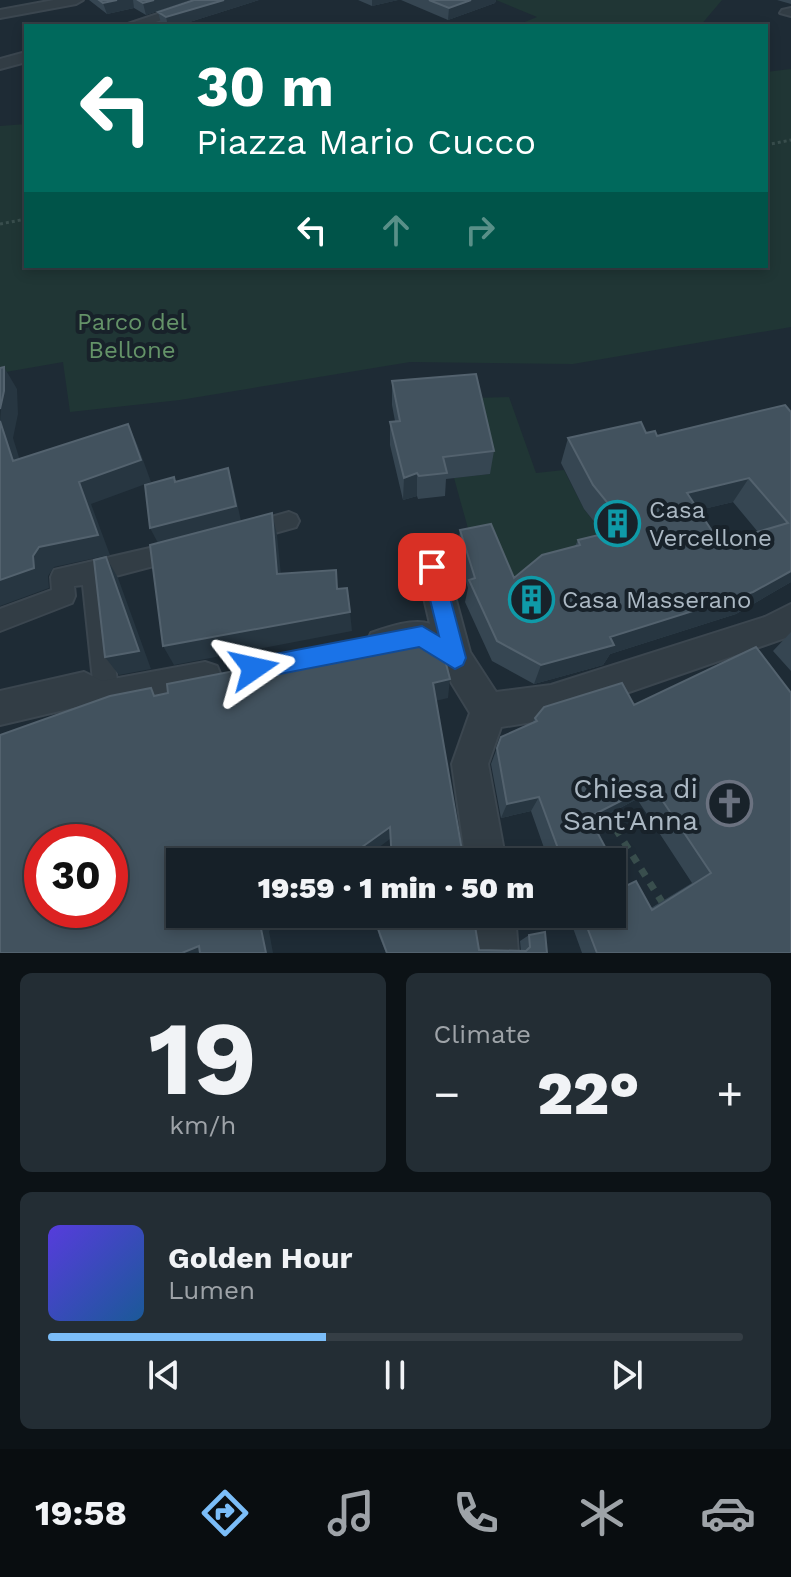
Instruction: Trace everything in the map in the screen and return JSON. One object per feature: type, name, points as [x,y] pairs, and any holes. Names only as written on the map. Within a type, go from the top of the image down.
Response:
[{"type":"street","points":[[0,14],[76,0]]},
{"type":"street","points":[[135,24],[213,0]]},
{"type":"street","points":[[0,64],[24,58]]},
{"type":"street","points":[[230,536],[289,521]]},
{"type":"street","points":[[0,620],[64,596],[62,577],[85,575],[201,544]]},
{"type":"street","points":[[432,567],[455,658],[488,711]]},
{"type":"street","points":[[85,575],[93,579],[93,700]]},
{"type":"street","points":[[488,711],[551,702],[774,629],[791,619]]},
{"type":"street","points":[[355,649],[422,636],[455,658]]},
{"type":"street","points":[[0,708],[93,700],[233,672]]},
{"type":"street","points":[[484,848],[470,764],[488,711]]},
{"type":"street","points":[[495,928],[497,953]]},
{"type":"path","points":[[768,145],[791,140]]},
{"type":"path","points":[[0,224],[24,219]]},
{"type":"path","points":[[607,815],[662,902]]},
{"type":"green space","points":[[496,0],[722,0],[702,24],[520,24],[537,17]]},
{"type":"green space","name":"Parco del Bellone","points":[[791,69],[791,327],[573,364],[410,362],[180,400],[70,412],[63,362],[0,373],[0,126],[24,124],[24,268],[768,268],[768,72]]},
{"type":"green space","points":[[509,397],[536,473],[564,470],[584,509],[609,540],[503,588],[474,550],[454,478],[490,474],[473,398]]},
{"type":"building","points":[[194,0],[224,0],[166,17],[158,12]]},
{"type":"building","points":[[429,0],[471,0],[449,8]]},
{"type":"building","points":[[4,367],[4,391],[0,409],[0,368]]},
{"type":"building","points":[[476,374],[494,451],[443,457],[447,473],[419,476],[417,473],[404,478],[390,422],[400,421],[392,381]]},
{"type":"building","points":[[785,405],[791,412],[791,571],[753,592],[610,637],[614,645],[541,665],[497,641],[469,580],[475,578],[460,530],[491,524],[514,578],[542,555],[580,545],[578,540],[628,528],[593,485],[568,438],[641,422],[646,433],[655,431],[657,436]],"holes":[[[749,478],[788,523],[720,543],[687,493]]]},
{"type":"building","points":[[0,421],[13,461],[128,424],[141,460],[79,482],[98,535],[39,547],[33,556],[34,568],[0,580]]},
{"type":"building","points":[[228,468],[236,506],[150,528],[145,485],[174,477],[175,482]]},
{"type":"building","points":[[272,513],[277,574],[336,570],[337,589],[347,588],[350,612],[163,646],[150,545]]},
{"type":"building","points":[[106,557],[139,651],[105,657],[94,560]]},
{"type":"building","points":[[419,635],[443,652],[450,679],[433,683],[462,848],[391,848],[390,827],[361,848],[166,848],[166,928],[261,928],[266,953],[200,953],[199,946],[182,953],[0,953],[0,735],[110,696],[151,688],[154,696],[168,693],[167,684]]},
{"type":"building","points":[[756,647],[791,693],[791,953],[597,953],[587,928],[626,928],[626,886],[636,881],[652,910],[711,873],[652,785],[589,817],[606,848],[558,848],[539,797],[507,804],[497,748],[501,737],[537,721],[535,718],[544,707],[622,683],[634,705]]},
{"type":"building","points":[[475,928],[479,950],[526,951],[530,947],[529,935],[545,932],[547,953],[387,953],[378,929]]},
{"type":"place","name":"Casa Vercellone","points":[[618,524]]},
{"type":"place","name":"Casa Masserano","points":[[531,600]]},
{"type":"place","name":"Chiesa di Sant'Anna","points":[[729,804]]},
{"type":"route","points":[[254,668],[422,636],[455,658],[432,567]]}]
